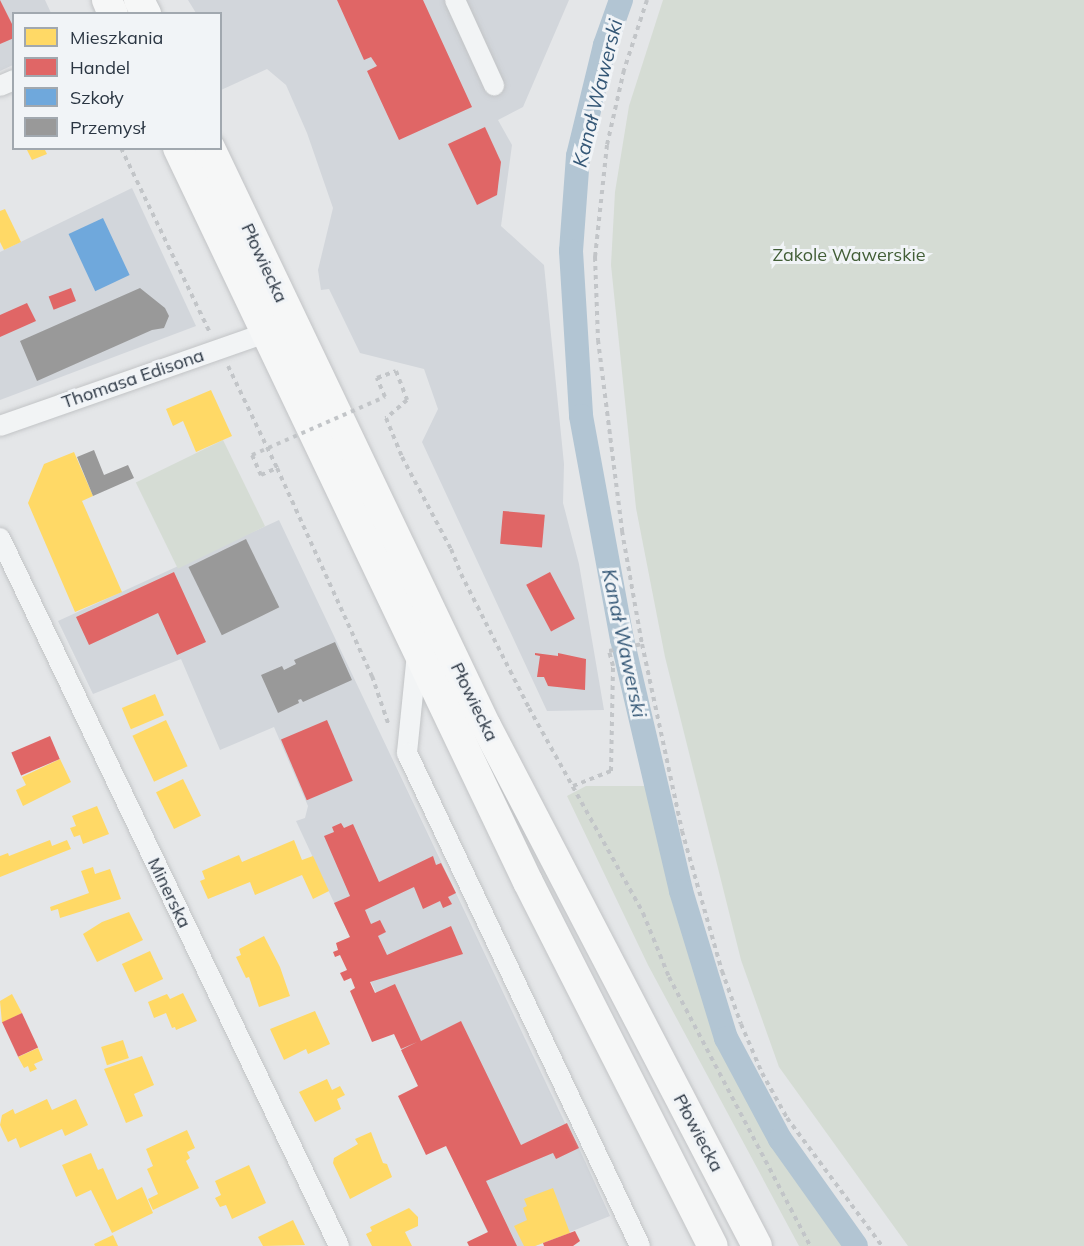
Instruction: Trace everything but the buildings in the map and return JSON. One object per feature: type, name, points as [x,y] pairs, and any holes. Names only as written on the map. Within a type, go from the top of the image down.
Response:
[{"type":"main road","name":"Płowiecka","points":[[179,150],[566,960],[713,1244]]},
{"type":"main road","name":"Płowiecka","points":[[211,150],[486,726],[756,1246]]},
{"type":"street","points":[[455,0],[494,85]]},
{"type":"street","name":"Thomasa Edisona","points":[[0,426],[265,333]]},
{"type":"street","name":"Minerska","points":[[0,538],[339,1246]]},
{"type":"street","points":[[418,653],[406,753],[640,1246]]},
{"type":"path","points":[[647,0],[624,70],[607,145],[595,257],[597,340],[622,531],[642,644],[682,831],[722,971],[741,1024],[762,1073],[787,1118],[882,1246]]},
{"type":"path","points":[[122,150],[277,468]]},
{"type":"path","points":[[261,475],[252,455],[385,397],[377,378],[396,371],[407,400],[386,418],[402,457],[529,708],[643,912],[669,977],[810,1246]]},
{"type":"path","points":[[573,786],[611,771],[613,666],[609,651],[642,644]]},
{"type":"shaded area","points":[[0,0],[45,0],[51,12],[12,12],[12,65],[0,71]]},
{"type":"shaded area","points":[[188,0],[569,0],[523,107],[498,120],[512,145],[501,226],[544,265],[564,464],[563,503],[579,564],[604,710],[547,711],[422,442],[438,409],[424,369],[360,353],[329,289],[321,290],[318,270],[333,208],[307,133],[286,85],[267,69],[222,90],[222,12],[195,12]]},
{"type":"shaded area","points":[[132,188],[196,326],[0,400],[0,252]]},
{"type":"shaded area","points":[[279,520],[610,1216],[535,1246],[494,1246],[296,821],[305,818],[308,806],[274,727],[220,750],[181,659],[93,694],[58,621]]},
{"type":"green space","name":"Zakole Wawerskie","points":[[663,0],[1084,0],[1084,1246],[908,1246],[779,1067],[741,960],[665,657],[636,508],[611,265],[615,192],[629,106]]},
{"type":"green space","points":[[223,440],[265,526],[178,569],[136,483]]},
{"type":"green space","points":[[586,786],[649,786],[723,1044],[778,1148],[848,1246],[799,1246],[648,965],[567,796]]},
{"type":"waterway","name":"Kanał Wawerski","points":[[621,0],[605,45],[578,156],[571,251],[581,416],[622,639],[681,891],[726,1038],[780,1139],[856,1246]]}]
